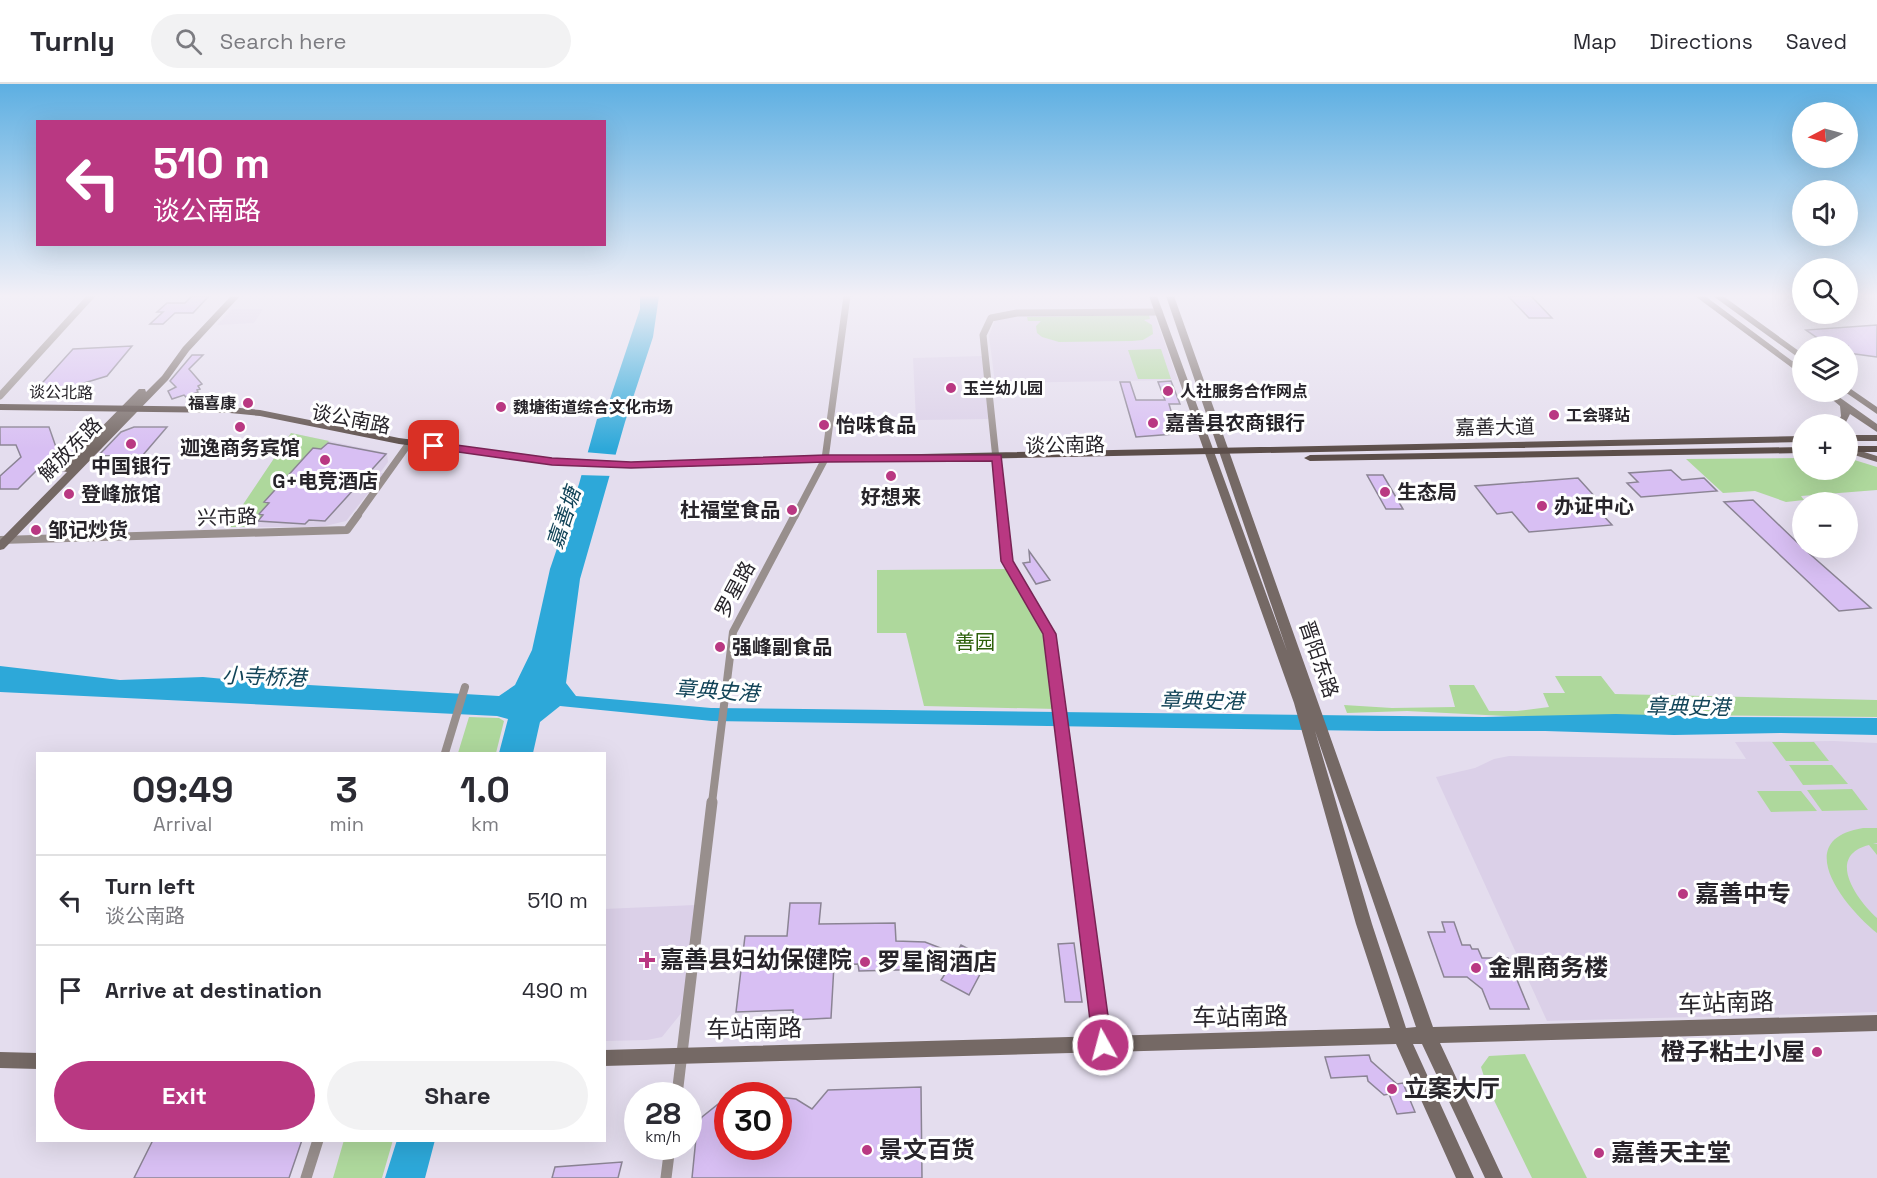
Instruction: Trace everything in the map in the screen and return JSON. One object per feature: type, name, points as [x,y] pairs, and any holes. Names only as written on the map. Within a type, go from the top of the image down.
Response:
[{"type":"main road","name":"解放东路","points":[[125,412],[184,347]]},
{"type":"main road","name":"解放东路","points":[[2,540],[187,347]]},
{"type":"main road","name":"晋阳东路","points":[[1173,347],[1306,704]]},
{"type":"main road","name":"晋阳东路","points":[[1188,347],[1226,455],[1319,742],[1426,1035],[1494,1178]]},
{"type":"main road","points":[[1768,347],[1792,365]]},
{"type":"main road","points":[[1858,397],[1877,411]]},
{"type":"main road","points":[[1841,402],[1877,429]]},
{"type":"main road","points":[[1865,402],[1877,406]]},
{"type":"main road","points":[[1844,404],[1846,414]]},
{"type":"main road","name":"谈公北路","points":[[0,408],[125,412]]},
{"type":"main road","name":"谈公北路","points":[[0,415],[125,412]]},
{"type":"main road","name":"谈公南路","points":[[125,412],[255,419],[408,445],[552,464],[630,468],[1226,455]]},
{"type":"main road","points":[[1858,438],[1877,438]]},
{"type":"main road","name":"嘉善大道","points":[[1226,455],[1792,439]]},
{"type":"main road","points":[[1858,449],[1877,448]]},
{"type":"main road","name":"嘉善大道","points":[[1226,455],[1792,450]]},
{"type":"main road","points":[[1858,453],[1877,459]]},
{"type":"main road","name":"晋阳东路","points":[[1319,742],[1364,924],[1400,1035],[1465,1178]]},
{"type":"main road","name":"车站南路","points":[[606,1058],[1877,1023]]},
{"type":"main road","points":[[0,1060],[36,1061]]},
{"type":"street","points":[[0,396],[45,347]]},
{"type":"street","name":"罗星路","points":[[678,1082],[733,632],[823,463],[840,347]]},
{"type":"street","points":[[984,347],[1007,561],[1050,634],[1103,1045]]},
{"type":"street","name":"兴市路","points":[[2,540],[347,530],[408,445]]},
{"type":"street","points":[[445,752],[465,687]]},
{"type":"street","points":[[306,1178],[317,1142]]},
{"type":"street","points":[[666,1178],[668,1160]]},
{"type":"shaded area","points":[[990,347],[1166,347],[1178,380],[995,383]]},
{"type":"shaded area","name":"玉兰幼儿园","points":[[983,356],[989,419],[916,420],[913,358]]},
{"type":"shaded area","points":[[291,433],[387,453],[388,462],[380,473],[384,473],[346,521],[321,527],[228,527]]},
{"type":"shaded area","name":"嘉善中专","points":[[1735,742],[1877,743],[1877,1012],[1547,1021],[1436,777],[1475,768],[1494,759],[1509,756],[1746,759]]},
{"type":"shaded area","name":"嘉善县妇幼保健院","points":[[695,905],[683,1011],[662,1037],[647,1040],[606,1041],[606,909]]},
{"type":"green space","points":[[1161,349],[1171,379],[1138,379],[1128,350]]},
{"type":"green space","points":[[291,433],[329,441],[265,502],[269,503],[259,513],[263,515],[253,527],[228,527]]},
{"type":"green space","points":[[1792,458],[1792,480],[1858,480],[1858,461],[1877,467],[1877,490],[1792,492],[1792,501],[1786,502],[1755,491],[1723,493],[1686,459]]},
{"type":"green space","name":"善园","points":[[1007,569],[1046,634],[1056,709],[924,706],[906,633],[877,633],[877,570]]},
{"type":"green space","points":[[1555,676],[1601,676],[1615,694],[1877,700],[1877,717],[1678,715],[1525,717],[1407,711],[1347,713],[1344,705],[1392,708],[1455,707],[1449,685],[1474,685],[1489,711],[1517,711],[1549,707],[1543,693],[1565,693]]},
{"type":"green space","points":[[469,717],[499,718],[504,721],[496,752],[458,752]]},
{"type":"green space","points":[[1772,742],[1814,742],[1829,761],[1786,761]]},
{"type":"green space","points":[[1789,765],[1832,765],[1848,784],[1803,785]]},
{"type":"green space","points":[[1852,789],[1868,810],[1822,811],[1807,790]]},
{"type":"green space","points":[[1757,791],[1801,791],[1817,811],[1771,812]]},
{"type":"green space","points":[[1863,828],[1877,828],[1877,843],[1873,844],[1877,844],[1877,855],[1869,845],[1856,851],[1849,859],[1847,868],[1854,890],[1877,918],[1877,933],[1851,908],[1839,892],[1831,876],[1827,860],[1830,846],[1841,835]]},
{"type":"green space","points":[[1525,1054],[1587,1178],[1532,1178],[1487,1086],[1481,1067],[1489,1056]]},
{"type":"green space","points":[[343,1142],[392,1142],[382,1178],[333,1178]]},
{"type":"water","points":[[627,347],[650,347],[625,422],[580,579],[566,683],[576,696],[711,708],[1484,717],[1616,714],[1877,718],[1877,735],[1781,733],[1674,735],[1545,731],[1378,731],[712,721],[560,706],[540,722],[533,752],[499,752],[508,719],[497,716],[0,692],[0,666],[120,680],[203,677],[499,696],[515,685],[532,650],[550,569],[579,484],[597,419],[604,417]]},
{"type":"water","points":[[396,1142],[434,1142],[425,1178],[385,1178]]},
{"type":"pier","points":[[584,452],[619,455],[613,476],[578,475]]},
{"type":"building","points":[[131,347],[107,376],[61,390],[34,392],[73,349]]},
{"type":"building","points":[[1858,347],[1877,347],[1877,357],[1858,354]]},
{"type":"building","points":[[192,355],[203,355],[189,369],[202,384],[198,386],[200,389],[186,397],[184,395],[172,399],[168,391],[176,387],[170,381]]},
{"type":"building","points":[[1171,381],[1180,404],[1169,404],[1176,428],[1174,434],[1136,437],[1120,382],[1130,382],[1136,400],[1165,400],[1158,382]]},
{"type":"building","points":[[0,427],[49,427],[57,450],[18,489],[0,489],[0,476],[21,457],[16,445],[0,445]]},
{"type":"building","name":"中国银行","points":[[134,427],[167,427],[143,455],[98,456],[121,432]]},
{"type":"building","points":[[328,443],[386,454],[325,521],[309,520],[305,524],[258,521],[263,515],[259,514],[269,503],[264,502],[313,448],[321,449]]},
{"type":"building","points":[[1671,470],[1682,480],[1704,478],[1717,491],[1641,497],[1627,483],[1638,482],[1629,473]]},
{"type":"building","name":"生态局","points":[[1367,475],[1383,475],[1403,509],[1386,509]]},
{"type":"building","name":"办证中心","points":[[1578,478],[1597,499],[1588,499],[1612,525],[1529,532],[1512,512],[1497,514],[1475,486]]},
{"type":"building","points":[[1753,500],[1792,537],[1792,558],[1814,558],[1871,608],[1839,611],[1724,502]]},
{"type":"building","points":[[1029,551],[1050,580],[1036,584],[1023,563],[1030,562]]},
{"type":"building","name":"罗星阁酒店","points":[[790,903],[821,903],[819,924],[895,923],[896,941],[925,942],[956,954],[961,945],[988,959],[969,995],[941,980],[945,974],[936,969],[859,971],[858,964],[834,965],[831,1018],[793,1020],[793,1010],[736,1012],[745,936],[787,936]]},
{"type":"building","name":"金鼎商务楼","points":[[1442,922],[1454,922],[1462,945],[1470,945],[1472,949],[1478,949],[1482,958],[1508,958],[1529,1009],[1490,1009],[1482,989],[1467,977],[1444,977],[1428,932],[1445,932]]},
{"type":"building","points":[[1074,943],[1082,1002],[1065,1002],[1058,944]]},
{"type":"building","name":"立案大厅","points":[[1369,1055],[1371,1061],[1397,1084],[1403,1083],[1415,1112],[1397,1114],[1389,1094],[1384,1095],[1368,1081],[1367,1076],[1331,1078],[1325,1057]]},
{"type":"building","name":"景文百货","points":[[921,1087],[922,1178],[692,1178],[694,1160],[702,1160],[702,1117],[714,1107],[714,1160],[792,1160],[792,1099],[812,1109],[828,1090]]},
{"type":"building","points":[[152,1142],[301,1142],[289,1178],[134,1178]]},
{"type":"building","points":[[622,1162],[618,1178],[552,1178],[555,1167]]},
{"type":"place","name":"玉兰幼儿园","points":[[951,388]]},
{"type":"place","name":"人社服务合作网点","points":[[1168,391]]},
{"type":"place","name":"福喜康","points":[[248,403]]},
{"type":"place","name":"魏塘街道综合文化市场","points":[[501,407]]},
{"type":"place","name":"工会驿站","points":[[1554,415]]},
{"type":"place","name":"嘉善县农商银行","points":[[1153,423]]},
{"type":"place","name":"怡味食品","points":[[824,425]]},
{"type":"place","name":"迦逸商务宾馆","points":[[240,427]]},
{"type":"place","name":"中国银行","points":[[131,444]]},
{"type":"place","name":"G+电竞酒店","points":[[325,460]]},
{"type":"place","name":"好想来","points":[[891,476]]},
{"type":"place","name":"生态局","points":[[1385,492]]},
{"type":"place","name":"登峰旅馆","points":[[69,494]]},
{"type":"place","name":"办证中心","points":[[1542,506]]},
{"type":"place","name":"杜福堂食品","points":[[792,510]]},
{"type":"place","name":"邹记炒货","points":[[36,530]]},
{"type":"place","name":"强峰副食品","points":[[720,647]]},
{"type":"place","name":"嘉善中专","points":[[1683,894]]},
{"type":"place","name":"嘉善县妇幼保健院","points":[[647,960]]},
{"type":"place","name":"罗星阁酒店","points":[[865,962]]},
{"type":"place","name":"金鼎商务楼","points":[[1476,968]]},
{"type":"place","name":"橙子粘土小屋","points":[[1817,1052]]},
{"type":"place","name":"立案大厅","points":[[1392,1089]]},
{"type":"place","name":"景文百货","points":[[867,1150]]},
{"type":"place","name":"嘉善天主堂","points":[[1599,1153]]},
{"type":"route","points":[[434,446],[552,461],[631,465],[997,457],[1007,561],[1050,634],[1103,1045]]},
{"type":"water label","name":"嘉善塘","points":[[564,518]]},
{"type":"water label","name":"小寺桥港","points":[[264,677]]},
{"type":"water label","name":"章典史港","points":[[717,691]]},
{"type":"water label","name":"章典史港","points":[[1202,701]]},
{"type":"water label","name":"章典史港","points":[[1688,707]]}]
